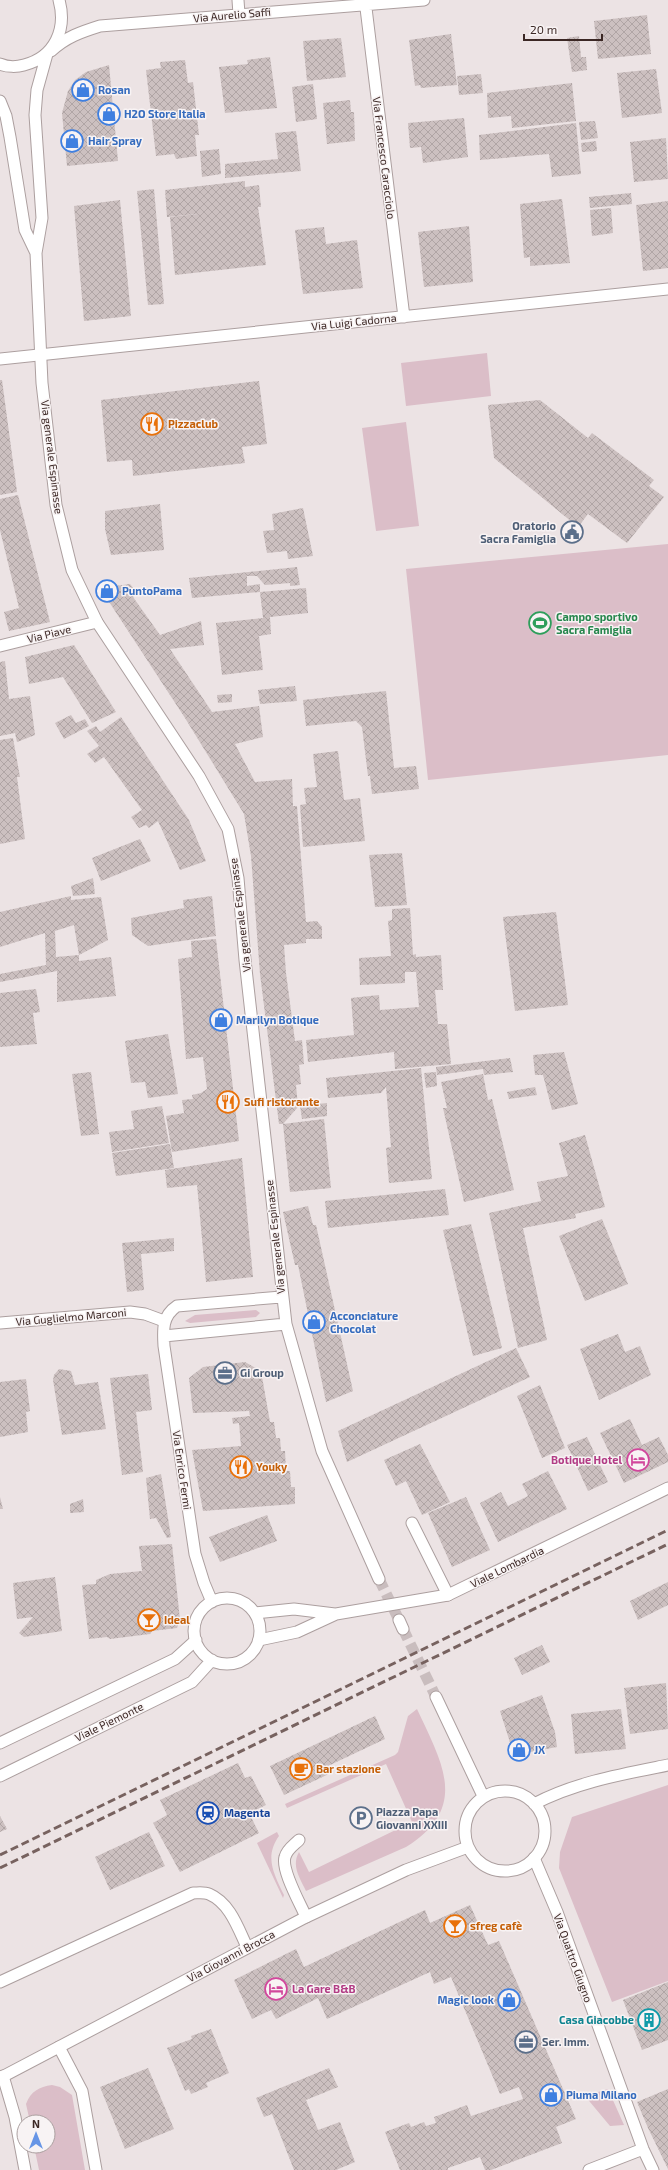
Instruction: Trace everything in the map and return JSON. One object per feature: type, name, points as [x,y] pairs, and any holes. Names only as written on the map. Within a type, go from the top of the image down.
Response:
[{"type":"street","name":"Via generale Espinasse","points":[[59,0],[63,14],[61,28],[56,42],[47,54],[37,90],[35,115],[42,218],[36,253],[41,356],[43,390],[56,504],[72,570],[97,622],[199,776],[228,829],[238,878],[286,1324],[322,1451],[379,1579]]},
{"type":"street","points":[[238,0],[239,14]]},
{"type":"street","name":"Via Aurelio Saffi","points":[[47,54],[62,41],[80,32],[100,26],[365,2],[424,0]]},
{"type":"street","name":"Via Francesco Caracciolo","points":[[365,2],[404,316]]},
{"type":"street","name":"Via generale Espinasse","points":[[0,64],[19,66],[34,62],[47,54]]},
{"type":"street","name":"Via generale Espinasse","points":[[0,101],[6,116],[25,230],[36,253]]},
{"type":"street","name":"Via Luigi Cadorna","points":[[0,359],[41,356],[404,316],[668,289]]},
{"type":"street","name":"Via Piave","points":[[0,646],[97,622]]},
{"type":"street","points":[[282,1297],[177,1306],[170,1311],[164,1321],[164,1336],[286,1324]]},
{"type":"street","name":"Via Guglielmo Marconi","points":[[0,1323],[130,1312],[145,1314],[164,1321]]},
{"type":"street","name":"Via Enrico Fermi","points":[[164,1336],[195,1554],[212,1602]]},
{"type":"street","name":"Viale Lombardia","points":[[259,1640],[297,1632],[336,1614],[448,1595],[668,1488]]},
{"type":"street","points":[[412,1523],[448,1595]]},
{"type":"street","points":[[225,1598],[239,1600],[255,1613],[260,1626],[259,1640],[252,1652],[240,1661],[226,1663],[212,1660],[202,1652],[194,1633],[197,1618],[206,1606],[212,1602],[225,1598]]},
{"type":"street","name":"Viale Lombardia","points":[[255,1613],[294,1609],[336,1614]]},
{"type":"street","points":[[0,1743],[175,1659],[196,1640]]},
{"type":"street","name":"Viale Piemonte","points":[[0,1776],[192,1682],[212,1660]]},
{"type":"street","points":[[436,1697],[483,1796]]},
{"type":"street","points":[[534,1804],[556,1792],[575,1786],[668,1764]]},
{"type":"street","points":[[507,1790],[523,1795],[534,1804],[542,1815],[545,1833],[542,1847],[534,1858],[523,1866],[515,1869],[497,1870],[484,1865],[468,1848],[465,1836],[466,1820],[474,1804],[483,1796],[498,1791],[507,1790]]},
{"type":"street","points":[[299,1840],[291,1847],[285,1857],[284,1866],[306,1917]]},
{"type":"street","name":"Via Giovanni Brocca","points":[[1,2077],[306,1917],[406,1870],[468,1848]]},
{"type":"street","name":"Via Quattro Giugno","points":[[534,1858],[557,1912],[643,2149],[653,2170]]},
{"type":"street","points":[[0,1982],[193,1892],[208,1894],[220,1902],[230,1912],[247,1947]]},
{"type":"street","points":[[59,2047],[82,2090],[96,2170]]},
{"type":"street","points":[[1,2077],[15,2117],[25,2170]]},
{"type":"street","points":[[589,2170],[643,2149]]},
{"type":"shaded area","points":[[487,353],[491,396],[406,406],[401,363]]},
{"type":"shaded area","points":[[406,422],[419,526],[376,531],[362,428]]},
{"type":"shaded area","name":"Campo sportivo Sacra Famiglia","points":[[668,544],[668,755],[428,780],[406,569]]},
{"type":"shaded area","points":[[256,1310],[260,1313],[256,1317],[190,1323],[185,1321],[195,1315]]},
{"type":"shaded area","points":[[417,1709],[435,1748],[445,1783],[444,1800],[438,1816],[426,1832],[406,1847],[306,1891],[296,1867],[299,1852],[309,1872],[412,1822],[386,1764],[287,1808],[285,1804],[395,1755],[398,1752],[408,1716]]},
{"type":"shaded area","points":[[668,1785],[668,1981],[612,2002],[559,1868],[560,1852],[572,1817]]},
{"type":"shaded area","points":[[277,1832],[279,1836],[274,1844],[271,1858],[274,1873],[284,1895],[283,1898],[257,1843]]},
{"type":"shaded area","points":[[52,2085],[60,2087],[72,2095],[85,2170],[39,2170],[36,2154],[56,2154],[56,2114],[28,2114],[26,2104],[30,2096],[36,2090]]},
{"type":"shaded area","points":[[608,2089],[624,2125],[610,2126],[585,2096]]},
{"type":"building","points":[[647,15],[651,54],[598,59],[594,21]]},
{"type":"building","points":[[451,34],[457,85],[421,88],[420,85],[415,86],[409,40]]},
{"type":"building","points":[[579,36],[581,57],[586,57],[587,70],[572,72],[567,38]]},
{"type":"building","points":[[341,38],[346,77],[307,81],[303,41]]},
{"type":"building","points":[[270,57],[277,108],[225,113],[219,67],[248,64],[247,60]]},
{"type":"building","points":[[185,60],[188,83],[193,82],[199,135],[195,135],[197,156],[176,159],[174,154],[156,156],[146,70],[161,68],[160,62]]},
{"type":"building","points":[[109,65],[118,161],[67,166],[62,113],[68,91],[75,80],[86,72]]},
{"type":"building","points":[[656,69],[662,113],[622,118],[617,73]]},
{"type":"building","points":[[481,74],[483,93],[459,95],[457,76]]},
{"type":"building","points":[[572,83],[576,121],[512,128],[511,116],[488,118],[487,93]]},
{"type":"building","points":[[313,84],[317,119],[296,122],[292,87]]},
{"type":"building","points":[[350,100],[351,112],[354,112],[355,141],[327,144],[323,103]]},
{"type":"building","points":[[464,118],[468,157],[423,163],[421,147],[410,148],[408,123]]},
{"type":"building","points":[[595,121],[598,138],[581,140],[579,122]]},
{"type":"building","points":[[576,123],[581,174],[552,177],[549,154],[480,160],[479,135]]},
{"type":"building","points":[[296,131],[301,171],[225,178],[225,164],[278,159],[275,133]]},
{"type":"building","points":[[666,138],[668,179],[634,182],[630,142]]},
{"type":"building","points":[[596,141],[597,151],[582,152],[581,143]]},
{"type":"building","points":[[219,149],[221,174],[202,177],[200,151]]},
{"type":"building","points":[[245,181],[245,187],[259,185],[261,207],[258,207],[266,265],[175,275],[170,217],[207,213],[167,217],[165,190]]},
{"type":"building","points":[[154,189],[164,304],[148,305],[137,191]]},
{"type":"building","points":[[631,193],[632,204],[590,208],[589,197]]},
{"type":"building","points":[[562,199],[570,263],[530,266],[530,257],[524,258],[520,204]]},
{"type":"building","points":[[120,200],[131,316],[84,321],[74,206]]},
{"type":"building","points":[[668,201],[668,268],[643,271],[636,205]]},
{"type":"building","points":[[611,208],[613,233],[592,236],[590,210]]},
{"type":"building","points":[[469,226],[473,282],[424,287],[418,232]]},
{"type":"building","points":[[324,227],[326,244],[357,240],[363,288],[303,294],[295,230]]},
{"type":"building","points":[[0,380],[2,380],[17,492],[0,495]]},
{"type":"building","points":[[259,381],[267,444],[242,447],[245,463],[133,476],[132,460],[107,462],[101,400]]},
{"type":"building","points":[[540,400],[588,438],[592,433],[654,480],[649,486],[664,497],[627,543],[588,514],[578,527],[494,458],[488,405]]},
{"type":"building","points":[[18,495],[50,622],[9,631],[4,612],[19,608],[0,530],[0,499]]},
{"type":"building","points":[[160,504],[164,550],[111,555],[105,529],[105,511]]},
{"type":"building","points":[[303,508],[313,556],[288,559],[287,551],[267,553],[263,531],[274,530],[272,514]]},
{"type":"building","points":[[297,567],[300,585],[290,586],[290,583],[265,585],[257,576],[247,576],[247,586],[260,584],[260,592],[192,598],[189,578]]},
{"type":"building","points":[[130,584],[138,594],[133,597],[160,635],[201,621],[204,645],[170,649],[212,712],[259,706],[263,737],[235,744],[255,782],[292,779],[293,806],[297,806],[306,922],[317,921],[322,927],[322,939],[306,939],[306,943],[284,945],[286,973],[295,1041],[302,1040],[304,1064],[299,1065],[301,1084],[296,1085],[298,1107],[283,1124],[279,1124],[260,974],[251,856],[244,814],[185,718],[100,588]]},
{"type":"building","points":[[306,588],[308,613],[270,617],[271,634],[259,636],[263,670],[222,675],[216,623],[263,618],[260,592]]},
{"type":"building","points":[[74,645],[116,712],[92,723],[63,677],[29,684],[25,657]]},
{"type":"building","points":[[5,661],[9,699],[30,696],[35,735],[17,742],[15,733],[0,736],[0,662]]},
{"type":"building","points":[[295,686],[297,701],[260,704],[258,690]]},
{"type":"building","points":[[386,691],[394,768],[416,766],[419,789],[372,794],[370,776],[368,776],[362,727],[356,721],[306,726],[303,700]]},
{"type":"building","points":[[232,694],[232,702],[218,703],[217,695]]},
{"type":"building","points":[[71,715],[76,723],[85,719],[89,726],[64,739],[55,723]]},
{"type":"building","points":[[121,717],[189,820],[206,861],[180,870],[158,821],[149,828],[146,825],[139,828],[131,817],[142,810],[104,757],[95,763],[87,754],[99,746],[87,731],[96,726],[100,732]]},
{"type":"building","points":[[13,738],[20,777],[17,777],[25,839],[0,844],[0,740]]},
{"type":"building","points":[[338,751],[344,800],[360,798],[365,841],[303,847],[300,805],[306,804],[304,788],[317,787],[313,754]]},
{"type":"building","points":[[140,839],[151,861],[101,881],[92,858]]},
{"type":"building","points":[[402,853],[407,905],[375,907],[369,855]]},
{"type":"building","points":[[93,878],[95,894],[73,896],[71,886]]},
{"type":"building","points":[[71,896],[71,900],[101,897],[108,940],[79,955],[79,961],[111,957],[116,996],[57,1002],[57,971],[0,982],[0,974],[46,965],[45,933],[0,947],[0,912]],"holes":[[[74,925],[79,955],[56,957],[55,931]]]},
{"type":"building","points":[[212,896],[216,936],[148,946],[132,935],[131,918],[184,908],[183,900]]},
{"type":"building","points":[[410,908],[413,955],[416,954],[416,957],[441,955],[443,990],[435,990],[438,1024],[447,1024],[451,1064],[395,1069],[394,1052],[308,1062],[306,1040],[354,1035],[351,998],[379,995],[380,1010],[419,1007],[416,972],[405,972],[405,983],[360,985],[359,958],[391,956],[388,921],[392,920],[392,909]]},
{"type":"building","points":[[556,912],[568,1005],[515,1011],[503,917]]},
{"type":"building","points":[[216,939],[239,1141],[172,1152],[166,1116],[184,1113],[182,1100],[193,1099],[192,1095],[201,1093],[207,1089],[203,1057],[186,1059],[178,959],[192,957],[191,941]]},
{"type":"building","points":[[36,989],[40,1012],[33,1013],[37,1044],[0,1047],[0,993]]},
{"type":"building","points":[[168,1034],[178,1094],[148,1098],[145,1082],[131,1083],[125,1041]]},
{"type":"building","points":[[564,1052],[578,1104],[552,1110],[543,1075],[535,1075],[533,1055]]},
{"type":"building","points":[[510,1058],[513,1072],[484,1075],[483,1069],[437,1075],[436,1067]]},
{"type":"building","points":[[421,1068],[432,1179],[389,1183],[386,1148],[391,1147],[386,1087],[381,1093],[328,1098],[326,1078]]},
{"type":"building","points":[[91,1072],[99,1134],[81,1136],[72,1074]]},
{"type":"building","points":[[436,1072],[437,1086],[426,1088],[424,1073]]},
{"type":"building","points":[[483,1074],[488,1100],[492,1099],[514,1190],[464,1202],[443,1108],[447,1108],[441,1082]]},
{"type":"building","points":[[535,1087],[537,1095],[509,1099],[507,1092]]},
{"type":"building","points":[[327,1103],[327,1116],[302,1119],[300,1106]]},
{"type":"building","points":[[162,1106],[169,1143],[112,1152],[109,1132],[134,1129],[131,1111]]},
{"type":"building","points":[[324,1119],[331,1188],[290,1192],[283,1124]]},
{"type":"building","points":[[585,1135],[605,1207],[575,1214],[576,1218],[523,1228],[547,1340],[518,1348],[489,1213],[541,1201],[537,1182],[568,1176],[559,1143]]},
{"type":"building","points":[[170,1144],[174,1168],[116,1176],[112,1153]]},
{"type":"building","points":[[242,1158],[253,1277],[206,1282],[197,1185],[167,1188],[165,1170]]},
{"type":"building","points":[[445,1189],[449,1215],[328,1228],[325,1201]]},
{"type":"building","points":[[308,1206],[313,1225],[316,1225],[353,1391],[326,1402],[298,1265],[295,1265],[283,1212]]},
{"type":"building","points":[[602,1219],[628,1284],[585,1301],[559,1236]]},
{"type":"building","points":[[471,1224],[502,1348],[473,1356],[443,1230]]},
{"type":"building","points":[[174,1238],[174,1251],[141,1254],[144,1290],[127,1292],[122,1243]]},
{"type":"building","points":[[618,1334],[625,1352],[640,1346],[651,1375],[599,1400],[580,1349]]},
{"type":"building","points":[[516,1348],[530,1377],[347,1462],[338,1431]]},
{"type":"building","points":[[245,1362],[261,1371],[270,1422],[274,1422],[276,1438],[280,1438],[281,1451],[285,1451],[286,1471],[290,1471],[291,1487],[295,1487],[295,1504],[203,1511],[192,1450],[241,1446],[239,1423],[233,1424],[232,1418],[250,1416],[249,1411],[193,1413],[189,1378],[203,1367]]},
{"type":"building","points":[[59,1369],[71,1371],[75,1385],[98,1382],[106,1429],[62,1435],[53,1380],[54,1375]]},
{"type":"building","points":[[148,1374],[152,1410],[136,1412],[143,1472],[122,1475],[110,1378]]},
{"type":"building","points":[[26,1379],[30,1411],[26,1412],[28,1432],[0,1437],[0,1382]]},
{"type":"building","points":[[540,1385],[565,1448],[542,1458],[517,1396]]},
{"type":"building","points":[[630,1419],[642,1445],[659,1437],[668,1455],[668,1462],[624,1483],[600,1433]]},
{"type":"building","points":[[587,1437],[608,1482],[588,1491],[567,1445]]},
{"type":"building","points":[[420,1444],[450,1502],[422,1515],[406,1481],[396,1486],[384,1460]]},
{"type":"building","points":[[548,1471],[567,1509],[498,1542],[480,1503],[501,1492],[508,1506],[528,1496],[522,1484]]},
{"type":"building","points":[[161,1474],[171,1537],[167,1538],[156,1518],[150,1519],[146,1478]]},
{"type":"building","points":[[0,1497],[3,1509],[0,1509]]},
{"type":"building","points":[[466,1497],[490,1550],[452,1567],[428,1513]]},
{"type":"building","points":[[83,1499],[84,1512],[70,1513],[70,1504]]},
{"type":"building","points":[[267,1515],[277,1541],[220,1562],[209,1537]]},
{"type":"building","points":[[172,1544],[180,1620],[177,1628],[152,1631],[150,1634],[110,1639],[107,1637],[89,1639],[82,1585],[96,1584],[96,1580],[110,1574],[142,1571],[139,1546]]},
{"type":"building","points":[[55,1577],[62,1631],[24,1637],[19,1633],[33,1617],[17,1619],[13,1583]]},
{"type":"building","points":[[668,1582],[668,1605],[638,1620],[630,1601]]},
{"type":"building","points":[[542,1645],[550,1662],[522,1675],[514,1658]]},
{"type":"building","points":[[666,1683],[668,1729],[630,1734],[624,1688]]},
{"type":"building","points":[[542,1695],[555,1732],[557,1747],[514,1755],[500,1711]]},
{"type":"building","points":[[621,1709],[626,1749],[575,1754],[571,1714]]},
{"type":"building","points":[[375,1716],[385,1739],[328,1766],[331,1773],[284,1795],[270,1766]]},
{"type":"building","points":[[238,1763],[245,1778],[251,1776],[266,1805],[249,1813],[259,1833],[180,1872],[153,1823],[167,1815],[160,1800]]},
{"type":"building","points":[[0,1816],[7,1829],[0,1832]]},
{"type":"building","points":[[149,1832],[165,1866],[110,1890],[95,1857]]},
{"type":"building","points":[[470,1905],[488,1945],[499,1941],[576,2119],[556,2127],[562,2143],[491,2170],[485,2170],[480,2157],[448,2168],[448,2170],[400,2170],[385,2132],[409,2123],[411,2127],[424,2122],[426,2126],[436,2123],[434,2117],[467,2105],[471,2116],[523,2099],[519,2087],[500,2094],[451,1977],[434,1984],[430,1972],[327,2019],[318,1998],[276,2019],[271,2010],[252,2019],[234,1980],[296,1949],[304,1967],[425,1910],[430,1923]]},
{"type":"building","name":"Casa Giacobbe","points":[[668,1982],[668,2040],[642,2050],[623,2000]]},
{"type":"building","points":[[211,2029],[229,2073],[206,2083],[208,2087],[191,2094],[189,2089],[185,2091],[167,2048],[192,2039],[191,2036]]},
{"type":"building","points":[[148,2068],[174,2129],[125,2149],[100,2087]]},
{"type":"building","points":[[329,2068],[338,2087],[306,2100],[318,2130],[340,2122],[355,2162],[336,2170],[294,2170],[272,2114],[264,2117],[256,2098]]},
{"type":"building","points":[[668,2089],[668,2169],[637,2102]]},
{"type":"tunnel","points":[[379,1579],[399,1620]]},
{"type":"tunnel","points":[[403,1629],[436,1697]]},
{"type":"railway","points":[[0,1855],[668,1530]]},
{"type":"railway","points":[[0,1868],[668,1544]]},
{"type":"place","name":"Rosan","points":[[83,90]]},
{"type":"place","name":"H2O Store Italia","points":[[109,114]]},
{"type":"place","name":"Hair Spray","points":[[72,141]]},
{"type":"place","name":"Pizzaclub","points":[[152,424]]},
{"type":"place","name":"Oratorio Sacra Famiglia","points":[[572,532]]},
{"type":"place","name":"PuntoPama","points":[[107,591]]},
{"type":"place","name":"Campo sportivo Sacra Famiglia","points":[[540,623]]},
{"type":"place","name":"Marilyn Botique","points":[[221,1020]]},
{"type":"place","name":"Sufi ristorante","points":[[228,1102]]},
{"type":"place","name":"Acconciature Chocolat","points":[[314,1322]]},
{"type":"place","name":"Gi Group","points":[[225,1373]]},
{"type":"place","name":"Botique Hotel","points":[[638,1460]]},
{"type":"place","name":"Youky","points":[[241,1467]]},
{"type":"place","name":"Ideal","points":[[149,1620]]},
{"type":"place","name":"JX","points":[[519,1750]]},
{"type":"place","name":"Bar stazione","points":[[301,1769]]},
{"type":"place","name":"Magenta","points":[[208,1813]]},
{"type":"place","name":"Piazza Papa Giovanni XXIII","points":[[361,1818]]},
{"type":"place","name":"sfreg cafè","points":[[455,1926]]},
{"type":"place","name":"La Gare B&B","points":[[276,1989]]},
{"type":"place","name":"Magic look","points":[[509,2000]]},
{"type":"place","name":"Casa Giacobbe","points":[[649,2020]]},
{"type":"place","name":"Ser. Imm.","points":[[526,2042]]},
{"type":"place","name":"Piuma Milano","points":[[551,2095]]}]
